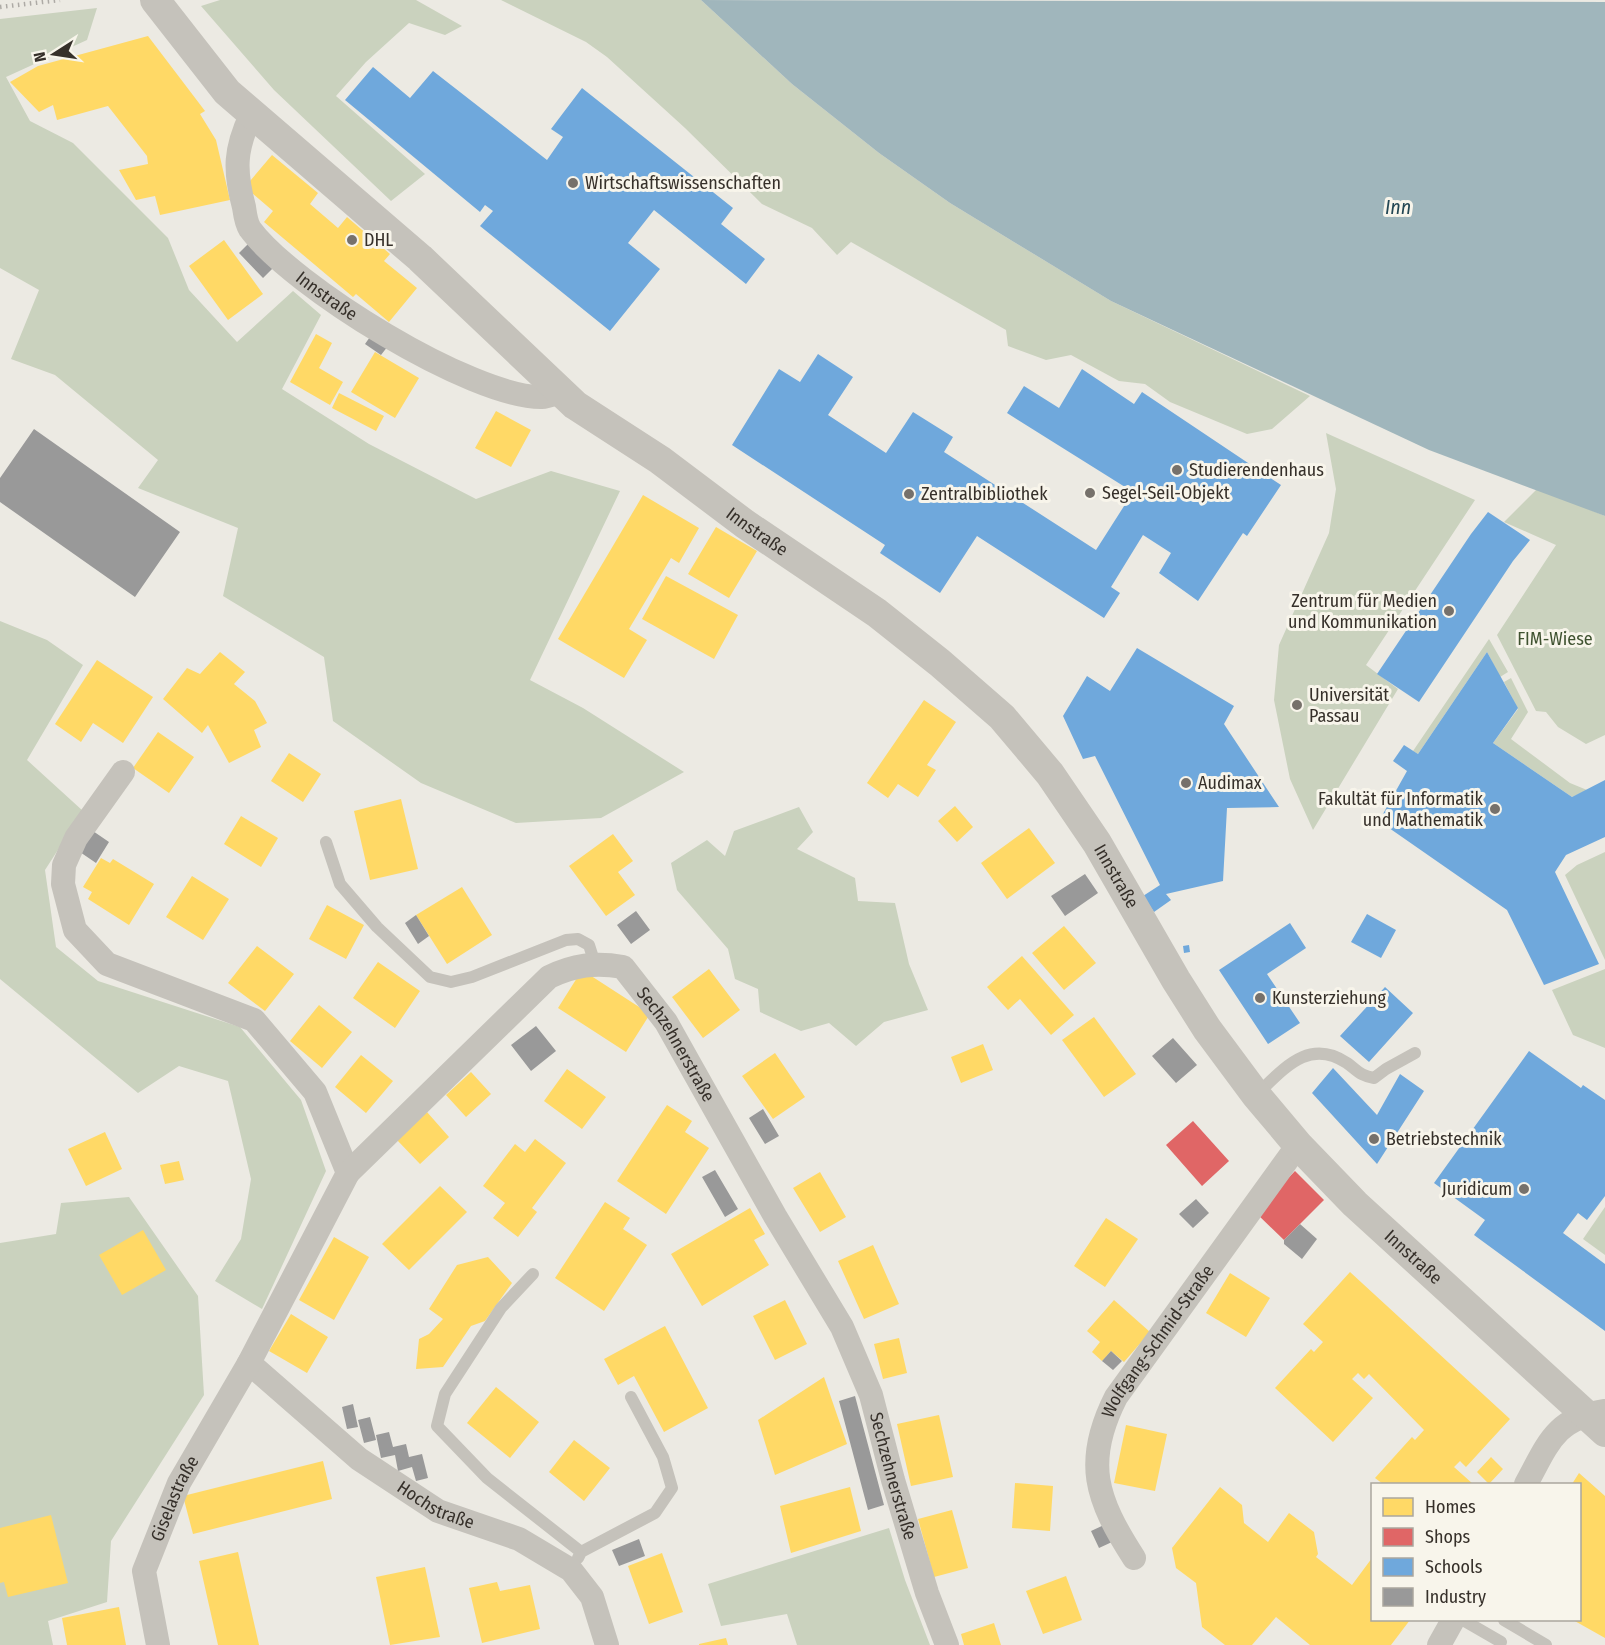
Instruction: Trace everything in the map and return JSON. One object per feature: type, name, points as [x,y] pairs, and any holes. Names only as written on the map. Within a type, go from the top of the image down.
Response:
[{"type":"street","name":"Innstraße","points":[[155,0],[227,92],[420,258],[574,405],[660,460],[745,524],[877,614],[940,663],[1002,717],[1057,784],[1097,843],[1182,990],[1256,1095],[1298,1144],[1355,1204],[1598,1419]]},
{"type":"street","name":"Innstraße","points":[[251,115],[240,139],[236,163],[239,189],[249,227],[282,263],[309,285],[369,325],[422,356],[497,388],[545,398],[560,392]]},
{"type":"street","points":[[123,772],[76,838],[64,865],[63,884],[75,930],[107,964],[254,1020],[315,1092],[348,1173]]},
{"type":"street","name":"Sechzehnerstraße","points":[[249,1363],[348,1173],[549,977],[572,966],[595,964],[622,967],[666,1022],[775,1216],[842,1327],[871,1395],[893,1480],[927,1593],[947,1645]]},
{"type":"street","name":"Wolfgang-Schmid-Straße","points":[[1134,1558],[1108,1513],[1099,1485],[1096,1458],[1104,1420],[1116,1397],[1298,1144]]},
{"type":"street","name":"Hochstraße","points":[[249,1363],[359,1460],[438,1511],[576,1561],[592,1597],[607,1645]]},
{"type":"street","name":"Giselastraße","points":[[158,1645],[144,1571],[179,1483],[249,1363]]},
{"type":"street","points":[[1527,1483],[1554,1433],[1598,1419]]},
{"type":"street","points":[[1439,1645],[1452,1621]]},
{"type":"lane","points":[[326,842],[340,884],[377,927],[430,977],[451,982],[472,977],[566,940],[578,939],[588,945],[595,964]]},
{"type":"lane","points":[[1256,1095],[1288,1066],[1308,1053],[1326,1053],[1347,1063],[1362,1077],[1374,1078],[1415,1053]]},
{"type":"lane","points":[[533,1274],[501,1308],[445,1394],[437,1425],[487,1478],[576,1561],[655,1513],[672,1488],[663,1457],[631,1397]]},
{"type":"lane","points":[[1465,1621],[1502,1642]]},
{"type":"lane","points":[[1506,1621],[1546,1645]]},
{"type":"green space","points":[[220,0],[416,0],[462,26],[445,35],[409,23],[366,62],[336,96],[425,174],[391,201],[274,90],[201,6]]},
{"type":"green space","points":[[501,0],[701,0],[792,84],[879,153],[950,203],[1111,301],[1310,396],[1272,429],[1247,434],[1170,402],[1145,384],[1119,381],[1071,355],[1046,360],[1008,346],[1006,330],[851,242],[837,255],[812,228],[762,204],[685,128],[607,57],[586,42]]},
{"type":"green space","points":[[97,8],[87,40],[6,77],[30,121],[73,143],[168,238],[189,290],[237,342],[293,291],[321,315],[282,389],[369,444],[476,499],[551,471],[620,491],[530,680],[583,708],[684,772],[601,818],[516,823],[421,783],[333,721],[324,657],[223,596],[238,528],[138,488],[158,460],[55,375],[11,359],[39,290],[0,268],[0,19]]},
{"type":"green space","points":[[1326,433],[1475,500],[1366,665],[1398,689],[1313,830],[1290,779],[1274,700],[1279,645],[1329,533],[1336,489]]},
{"type":"green space","name":"FIM-Wiese","points":[[1538,488],[1605,516],[1605,735],[1586,744],[1558,727],[1546,712],[1536,711],[1497,635],[1556,545],[1504,522]]},
{"type":"green space","points":[[0,621],[47,640],[83,665],[27,760],[83,811],[45,870],[56,947],[98,981],[240,1027],[301,1100],[326,1171],[262,1309],[215,1281],[241,1239],[251,1179],[228,1081],[179,1066],[138,1093],[0,979]]},
{"type":"green space","points":[[1489,639],[1508,672],[1500,677],[1487,652],[1418,754],[1413,751]]},
{"type":"green space","points":[[1511,678],[1528,712],[1511,739],[1570,783],[1587,790],[1572,797],[1493,743],[1518,709],[1504,682]]},
{"type":"green space","points":[[799,807],[813,832],[797,849],[855,878],[858,901],[895,903],[909,964],[928,1010],[884,1022],[856,1046],[829,1023],[801,1031],[760,1012],[758,989],[735,979],[728,949],[677,890],[671,863],[707,840],[725,856],[734,831]]},
{"type":"green space","points":[[1605,852],[1605,960],[1565,875],[1577,865]]},
{"type":"green space","points":[[1605,969],[1605,1048],[1573,1035],[1552,990]]},
{"type":"green space","points":[[129,1197],[198,1296],[204,1395],[111,1541],[107,1602],[48,1621],[53,1645],[0,1645],[0,1243],[56,1234],[61,1203]]},
{"type":"green space","points":[[1605,1207],[1605,1255],[1583,1239]]},
{"type":"green space","points":[[889,1528],[905,1580],[930,1645],[797,1645],[787,1614],[721,1626],[708,1584]]},
{"type":"water","name":"Inn","points":[[701,0],[1605,2],[1605,516],[1429,450],[1111,301],[950,203],[879,153],[792,84]]},
{"type":"building: Homes","points":[[148,36],[205,111],[200,114],[216,140],[230,200],[160,215],[155,196],[136,200],[119,170],[148,164],[147,156],[108,106],[57,120],[53,105],[39,112],[10,82],[38,66]]},
{"type":"building: Homes","points":[[272,155],[318,193],[310,204],[338,228],[347,217],[390,254],[384,261],[417,288],[389,322],[356,294],[353,297],[264,222],[273,211],[245,187]]},
{"type":"building: Homes","points":[[224,240],[263,294],[228,320],[189,266]]},
{"type":"building: Homes","points":[[316,334],[332,343],[319,368],[343,382],[330,405],[290,382]]},
{"type":"building: Homes","points":[[375,352],[419,378],[395,418],[351,392]]},
{"type":"building: Homes","points":[[339,393],[384,416],[376,431],[332,408]]},
{"type":"building: Homes","points":[[496,411],[531,430],[511,467],[475,448]]},
{"type":"building: Homes","points":[[643,495],[699,528],[679,563],[671,558],[629,629],[647,640],[624,678],[558,639]]},
{"type":"building: Homes","points":[[716,527],[757,551],[729,598],[688,574]]},
{"type":"building: Homes","points":[[666,576],[738,615],[714,659],[642,619]]},
{"type":"building: Homes","points":[[220,652],[245,672],[234,684],[255,701],[267,723],[254,730],[261,747],[229,763],[208,725],[202,733],[163,699],[187,668],[200,674]]},
{"type":"building: Homes","points":[[97,660],[153,697],[123,743],[93,723],[81,742],[55,724]]},
{"type":"building: Homes","points":[[924,700],[956,722],[927,765],[936,770],[918,797],[898,784],[888,798],[867,783]]},
{"type":"building: Homes","points":[[158,732],[194,757],[169,793],[133,768]]},
{"type":"building: Homes","points":[[289,753],[321,774],[303,802],[271,781]]},
{"type":"building: Homes","points":[[401,799],[418,869],[370,880],[354,811]]},
{"type":"building: Homes","points":[[955,806],[973,827],[957,842],[938,821]]},
{"type":"building: Homes","points":[[241,816],[278,838],[261,867],[224,844]]},
{"type":"building: Homes","points":[[1029,828],[1055,863],[1007,899],[981,863]]},
{"type":"building: Homes","points":[[613,834],[633,861],[618,872],[635,895],[606,916],[569,866]]},
{"type":"building: Homes","points":[[101,858],[110,863],[113,859],[154,884],[129,925],[88,899],[92,892],[83,887]]},
{"type":"building: Homes","points":[[192,876],[229,899],[203,940],[166,917]]},
{"type":"building: Homes","points":[[462,887],[492,935],[447,964],[416,915]]},
{"type":"building: Homes","points":[[327,905],[364,925],[346,959],[309,939]]},
{"type":"building: Homes","points":[[1064,926],[1096,963],[1064,990],[1032,953]]},
{"type":"building: Homes","points":[[257,946],[294,974],[265,1011],[228,983]]},
{"type":"building: Homes","points":[[1022,956],[1074,1015],[1051,1035],[1020,999],[1008,1010],[987,987]]},
{"type":"building: Homes","points":[[378,962],[420,991],[395,1028],[353,998]]},
{"type":"building: Homes","points":[[709,969],[740,1010],[703,1038],[672,997]]},
{"type":"building: Homes","points":[[582,970],[650,1014],[626,1052],[558,1008]]},
{"type":"building: Homes","points":[[319,1005],[352,1032],[322,1068],[290,1041]]},
{"type":"building: Homes","points":[[1094,1017],[1136,1074],[1104,1097],[1062,1040]]},
{"type":"building: Homes","points":[[983,1044],[993,1070],[961,1083],[951,1057]]},
{"type":"building: Homes","points":[[775,1053],[805,1097],[773,1119],[742,1076]]},
{"type":"building: Homes","points":[[361,1055],[393,1081],[366,1113],[335,1087]]},
{"type":"building: Homes","points":[[567,1069],[606,1097],[582,1129],[544,1101]]},
{"type":"building: Homes","points":[[471,1072],[491,1094],[466,1117],[446,1095]]},
{"type":"building: Homes","points":[[667,1105],[692,1121],[685,1132],[709,1148],[666,1214],[617,1181]]},
{"type":"building: Homes","points":[[427,1112],[449,1137],[420,1164],[397,1140]]},
{"type":"building: Homes","points":[[105,1132],[122,1169],[86,1186],[68,1149]]},
{"type":"building: Homes","points":[[535,1139],[566,1163],[532,1208],[537,1212],[518,1237],[493,1218],[505,1203],[483,1186],[515,1144],[525,1152]]},
{"type":"building: Homes","points":[[179,1161],[184,1180],[165,1184],[160,1165]]},
{"type":"building: Homes","points":[[820,1172],[846,1217],[820,1232],[793,1188]]},
{"type":"building: Homes","points":[[440,1186],[467,1212],[409,1270],[382,1244]]},
{"type":"building: Homes","points":[[605,1202],[630,1218],[623,1229],[647,1245],[604,1311],[555,1278]]},
{"type":"building: Homes","points":[[750,1208],[765,1234],[754,1240],[769,1265],[702,1306],[671,1254]]},
{"type":"building: Homes","points":[[1106,1218],[1138,1239],[1105,1287],[1074,1266]]},
{"type":"building: Homes","points":[[143,1230],[166,1270],[122,1295],[99,1255]]},
{"type":"building: Homes","points":[[334,1237],[369,1257],[334,1320],[299,1300]]},
{"type":"building: Homes","points":[[873,1245],[899,1304],[864,1319],[838,1261]]},
{"type":"building: Homes","points":[[488,1257],[512,1283],[485,1321],[471,1326],[443,1367],[416,1369],[419,1339],[429,1334],[443,1319],[429,1309],[457,1265]]},
{"type":"building: Homes","points":[[1350,1272],[1510,1419],[1466,1467],[1460,1461],[1454,1467],[1472,1483],[1382,1483],[1375,1478],[1412,1437],[1415,1440],[1424,1430],[1369,1374],[1364,1379],[1358,1373],[1352,1379],[1373,1398],[1333,1442],[1275,1388],[1311,1349],[1314,1352],[1323,1342],[1303,1324]]},
{"type":"building: Homes","points":[[1230,1273],[1270,1298],[1246,1337],[1206,1313]]},
{"type":"building: Homes","points":[[785,1300],[807,1344],[775,1360],[753,1316]]},
{"type":"building: Homes","points":[[1114,1300],[1150,1332],[1124,1362],[1111,1351],[1102,1361],[1092,1352],[1100,1342],[1087,1331]]},
{"type":"building: Homes","points":[[291,1314],[328,1337],[307,1373],[269,1351]]},
{"type":"building: Homes","points":[[665,1326],[708,1408],[664,1432],[634,1376],[618,1385],[604,1359]]},
{"type":"building: Homes","points":[[899,1338],[907,1373],[883,1379],[874,1344]]},
{"type":"building: Homes","points":[[824,1377],[847,1444],[775,1475],[758,1420]]},
{"type":"building: Homes","points":[[496,1387],[539,1422],[510,1458],[467,1423]]},
{"type":"building: Homes","points":[[939,1415],[953,1477],[911,1486],[897,1424]]},
{"type":"building: Homes","points":[[1126,1425],[1167,1434],[1155,1491],[1114,1483]]},
{"type":"building: Homes","points":[[574,1440],[610,1468],[584,1501],[549,1472]]},
{"type":"building: Homes","points":[[1491,1457],[1503,1469],[1490,1483],[1477,1472]]},
{"type":"building: Homes","points":[[323,1461],[332,1499],[193,1534],[183,1496]]},
{"type":"building: Homes","points":[[1579,1473],[1605,1496],[1605,1638],[1575,1621],[1581,1621],[1581,1483],[1573,1483]]},
{"type":"building: Homes","points":[[1015,1483],[1053,1486],[1050,1531],[1012,1528]]},
{"type":"building: Homes","points":[[850,1487],[861,1531],[791,1553],[780,1506]]},
{"type":"building: Homes","points":[[1220,1487],[1242,1505],[1244,1523],[1268,1542],[1289,1513],[1314,1532],[1318,1554],[1316,1557],[1352,1585],[1371,1559],[1371,1621],[1409,1621],[1391,1645],[1310,1645],[1276,1617],[1252,1645],[1225,1645],[1202,1627],[1196,1583],[1176,1568],[1172,1548]]},
{"type":"building: Homes","points":[[952,1510],[968,1568],[934,1577],[918,1519]]},
{"type":"building: Homes","points":[[51,1515],[68,1583],[8,1597],[4,1582],[0,1583],[0,1528]]},
{"type":"building: Homes","points":[[238,1552],[259,1645],[218,1645],[199,1561]]},
{"type":"building: Homes","points":[[662,1553],[683,1612],[649,1624],[628,1566]]},
{"type":"building: Homes","points":[[425,1567],[440,1637],[390,1645],[376,1577]]},
{"type":"building: Homes","points":[[1066,1576],[1082,1620],[1043,1634],[1026,1591]]},
{"type":"building: Homes","points":[[497,1582],[500,1591],[530,1585],[540,1629],[482,1643],[469,1588]]},
{"type":"building: Homes","points":[[119,1607],[126,1645],[67,1645],[62,1618]]},
{"type":"building: Homes","points":[[994,1623],[1001,1645],[964,1645],[961,1634]]},
{"type":"building: Homes","points":[[726,1638],[728,1645],[699,1645],[699,1644]]},
{"type":"building: Shops","points":[[1193,1121],[1229,1161],[1202,1186],[1166,1145]]},
{"type":"building: Shops","points":[[1295,1171],[1324,1200],[1284,1240],[1255,1212]]},
{"type":"building: Schools","name":"Wirtschaftswissenschaften","points":[[373,67],[410,98],[433,71],[547,160],[563,137],[551,129],[582,88],[733,208],[721,224],[765,259],[746,284],[654,210],[628,243],[660,269],[610,331],[480,226],[493,211],[485,205],[480,212],[345,100]]},
{"type":"building: Schools","points":[[818,354],[853,377],[828,415],[886,453],[913,412],[953,437],[944,452],[1096,550],[1133,492],[1007,413],[1024,386],[1059,408],[1082,369],[1134,404],[1142,392],[1281,485],[1247,536],[1243,533],[1198,601],[1159,573],[1171,553],[1143,535],[1111,587],[1120,593],[1104,618],[977,536],[940,593],[880,553],[885,545],[732,445],[779,369],[800,382]]},
{"type":"building: Schools","name":"Zentrum für Medien und Kommunikation","points":[[1488,512],[1530,540],[1513,561],[1419,702],[1377,674]]},
{"type":"building: Schools","name":"Audimax","points":[[1137,648],[1234,706],[1224,724],[1279,807],[1227,808],[1223,881],[1166,894],[1171,900],[1154,912],[1143,896],[1160,885],[1095,756],[1083,759],[1063,716],[1087,676],[1110,691]]},
{"type":"building: Schools","name":"Fakultät für Informatik und Mathematik","points":[[1487,652],[1518,708],[1493,743],[1572,797],[1605,780],[1605,837],[1566,855],[1555,872],[1599,964],[1544,985],[1507,910],[1379,821],[1407,771],[1393,761],[1404,745],[1418,754]]},
{"type":"building: Schools","points":[[1367,914],[1396,930],[1381,958],[1351,942]]},
{"type":"building: Schools","name":"Kunsterziehung","points":[[1290,923],[1306,948],[1267,974],[1300,1023],[1268,1044],[1219,970]]},
{"type":"building: Schools","points":[[1189,945],[1190,952],[1184,953],[1183,946]]},
{"type":"building: Schools","points":[[1385,987],[1413,1013],[1369,1062],[1340,1036]]},
{"type":"building: Schools","name":"Juridicum","points":[[1529,1051],[1581,1088],[1583,1085],[1605,1100],[1605,1196],[1587,1220],[1578,1213],[1563,1233],[1605,1264],[1605,1331],[1474,1235],[1485,1220],[1434,1183]]},
{"type":"building: Schools","name":"Betriebstechnik","points":[[1333,1068],[1377,1115],[1400,1074],[1424,1091],[1377,1164],[1312,1093]]},
{"type":"building: Industry","points":[[249,243],[273,268],[263,278],[239,253]]},
{"type":"building: Industry","points":[[372,334],[388,346],[381,355],[365,344]]},
{"type":"building: Industry","points":[[34,429],[180,532],[135,597],[0,502],[0,478]]},
{"type":"building: Industry","points":[[90,829],[109,842],[96,863],[77,850]]},
{"type":"building: Industry","points":[[1085,874],[1098,893],[1065,916],[1051,896]]},
{"type":"building: Industry","points":[[636,911],[650,930],[631,944],[617,925]]},
{"type":"building: Industry","points":[[416,915],[429,936],[418,944],[405,923]]},
{"type":"building: Industry","points":[[536,1026],[556,1051],[531,1071],[511,1045]]},
{"type":"building: Industry","points":[[1173,1038],[1197,1065],[1176,1083],[1152,1056]]},
{"type":"building: Industry","points":[[763,1109],[779,1136],[765,1144],[749,1118]]},
{"type":"building: Industry","points":[[715,1170],[738,1209],[725,1217],[702,1177]]},
{"type":"building: Industry","points":[[1196,1199],[1209,1213],[1193,1228],[1179,1214]]},
{"type":"building: Industry","points":[[1300,1224],[1317,1239],[1302,1259],[1284,1244],[1284,1240]]},
{"type":"building: Industry","points":[[1111,1351],[1122,1361],[1113,1370],[1102,1361]]},
{"type":"building: Industry","points":[[855,1396],[884,1505],[868,1510],[839,1401]]},
{"type":"building: Industry","points":[[353,1404],[358,1427],[347,1429],[342,1407]]},
{"type":"building: Industry","points":[[370,1417],[376,1440],[364,1443],[358,1420]]},
{"type":"building: Industry","points":[[389,1432],[393,1447],[406,1444],[409,1457],[422,1454],[428,1478],[416,1481],[412,1467],[398,1471],[395,1455],[381,1458],[376,1435]]},
{"type":"building: Industry","points":[[1104,1525],[1112,1542],[1099,1548],[1091,1531]]},
{"type":"building: Industry","points":[[639,1539],[645,1556],[619,1566],[612,1550]]},
{"type":"railway","points":[[0,7],[60,0]]},
{"type":"place","name":"Wirtschaftswissenschaften","points":[[573,183]]},
{"type":"place","name":"DHL","points":[[352,240]]},
{"type":"place","name":"Studierendenhaus","points":[[1177,470]]},
{"type":"place","name":"Segel-Seil-Objekt","points":[[1090,493]]},
{"type":"place","name":"Zentralbibliothek","points":[[909,494]]},
{"type":"place","name":"Zentrum für Medien und Kommunikation","points":[[1449,611]]},
{"type":"place","name":"Universität Passau","points":[[1297,705]]},
{"type":"place","name":"Audimax","points":[[1186,783]]},
{"type":"place","name":"Fakultät für Informatik und Mathematik","points":[[1495,809]]},
{"type":"place","name":"Kunsterziehung","points":[[1260,998]]},
{"type":"place","name":"Betriebstechnik","points":[[1374,1139]]},
{"type":"place","name":"Juridicum","points":[[1524,1189]]}]
